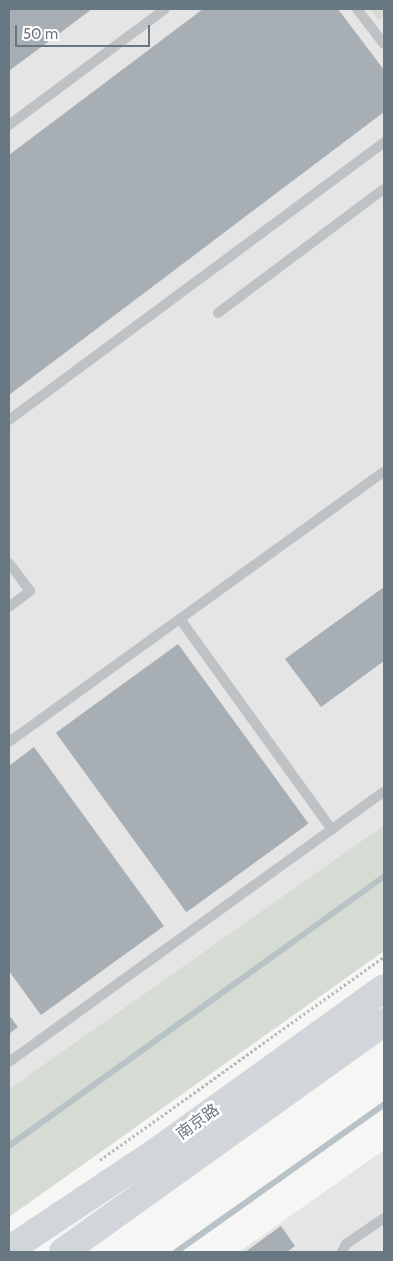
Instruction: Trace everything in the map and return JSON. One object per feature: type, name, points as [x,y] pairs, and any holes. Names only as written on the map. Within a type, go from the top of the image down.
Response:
[{"type":"main road","name":"南京路","points":[[9,1250],[152,1154],[384,988]]},
{"type":"main road","name":"南京路","points":[[63,1252],[384,1022]]},
{"type":"lane","points":[[9,124],[165,9]]},
{"type":"lane","points":[[357,9],[384,44]]},
{"type":"lane","points":[[9,420],[384,143]]},
{"type":"lane","points":[[218,313],[384,189]]},
{"type":"lane","points":[[9,742],[384,472]]},
{"type":"lane","points":[[9,563],[30,591],[9,607]]},
{"type":"lane","points":[[180,619],[332,830]]},
{"type":"lane","points":[[9,1062],[384,792]]},
{"type":"lane","points":[[342,1252],[346,1244],[384,1218]]},
{"type":"path","points":[[96,1163],[384,957]]},
{"type":"shaded area","points":[[9,9],[384,9],[384,825],[9,1089]]},
{"type":"shaded area","points":[[370,9],[384,9],[384,15],[379,20]]},
{"type":"shaded area","points":[[384,825],[384,951],[9,1217],[9,1089]]},
{"type":"shaded area","points":[[384,1150],[384,1252],[239,1252]]},
{"type":"building","points":[[9,9],[92,9],[9,71]]},
{"type":"building","points":[[203,9],[338,9],[384,70],[384,112],[9,395],[9,155]]},
{"type":"building","points":[[384,587],[384,661],[321,707],[285,659]]},
{"type":"building","points":[[178,644],[308,824],[186,912],[56,733]]},
{"type":"building","points":[[34,747],[164,926],[41,1015],[9,971],[9,766]]},
{"type":"building","points":[[9,1015],[18,1027],[9,1034]]},
{"type":"building","points":[[281,1226],[295,1246],[287,1252],[245,1252]]},
{"type":"waterway","points":[[9,1146],[384,877]]},
{"type":"waterway","points":[[176,1252],[384,1105]]}]
